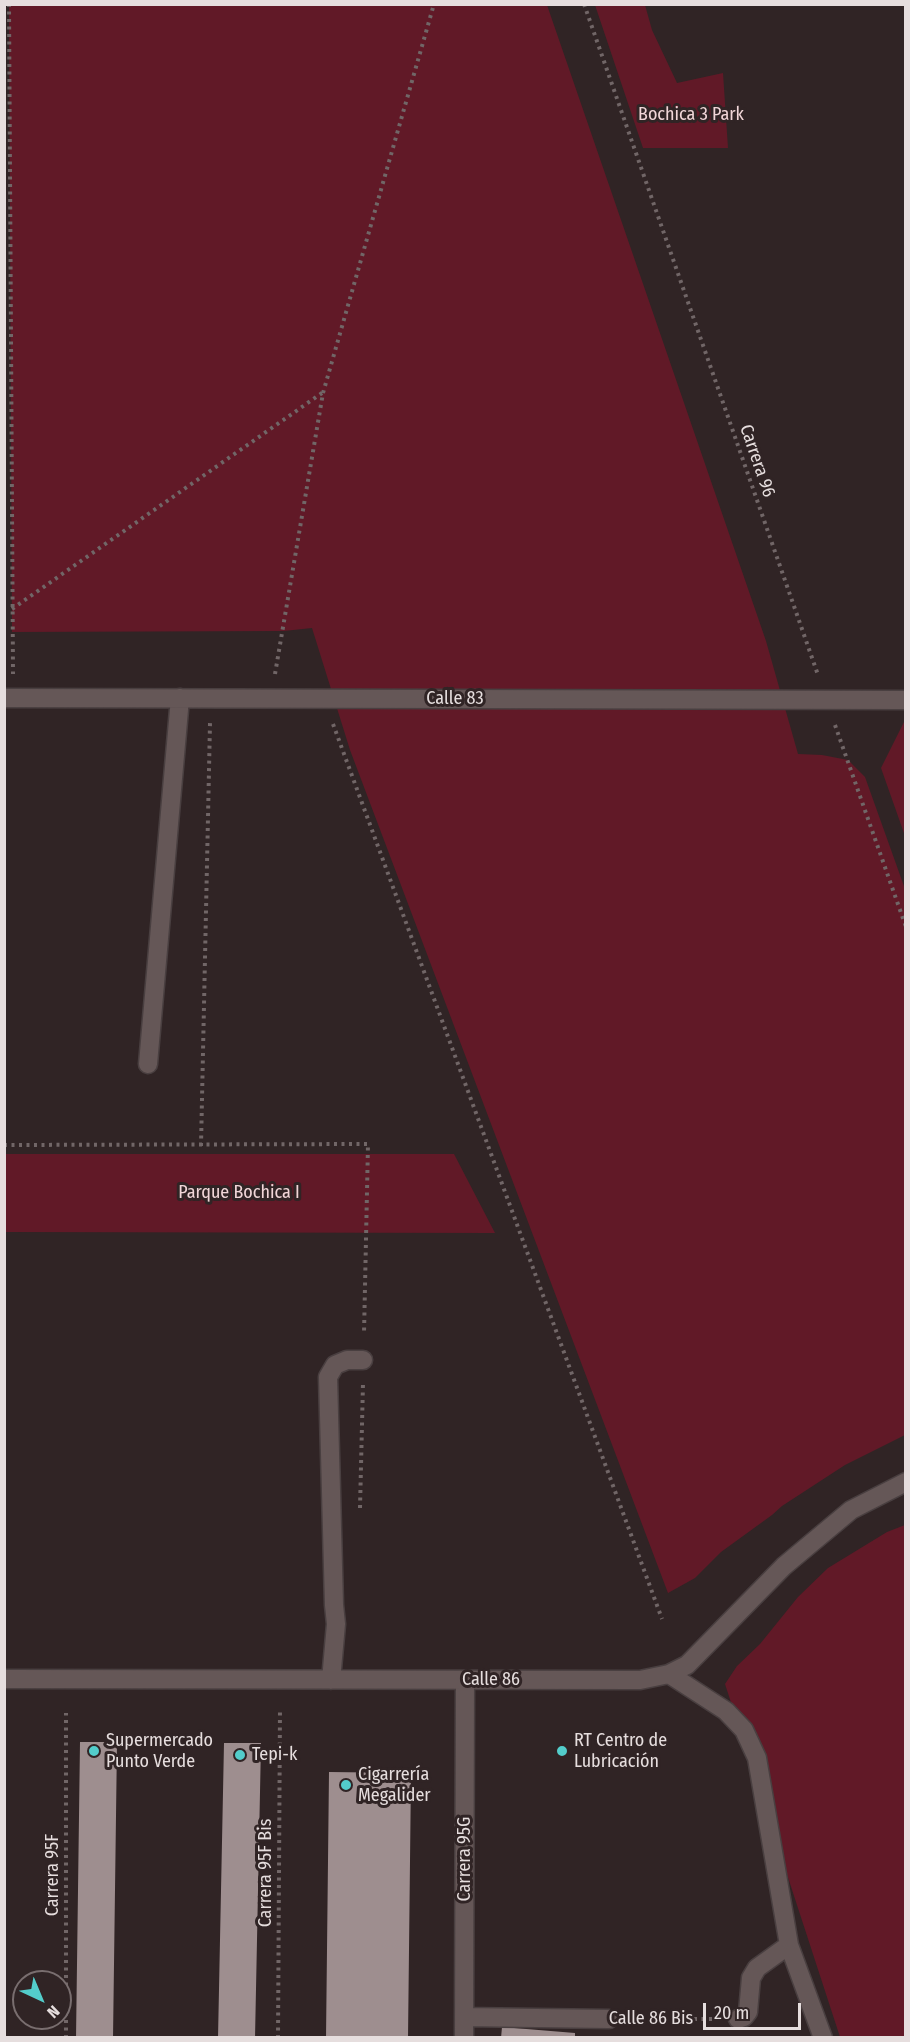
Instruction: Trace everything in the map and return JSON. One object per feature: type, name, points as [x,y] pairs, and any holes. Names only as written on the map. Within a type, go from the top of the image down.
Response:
[{"type":"street","name":"Calle 83","points":[[9,698],[906,700]]},
{"type":"street","points":[[148,1064],[180,698]]},
{"type":"street","points":[[331,1680],[336,1624],[328,1377],[335,1365],[347,1360],[363,1360]]},
{"type":"street","name":"Calle 86","points":[[4,1679],[640,1680],[669,1674],[687,1665],[784,1566],[851,1510],[906,1482]]},
{"type":"street","points":[[669,1674],[726,1711],[744,1730],[757,1758],[789,1945],[823,2037]]},
{"type":"street","name":"Carrera 95G","points":[[464,2037],[465,1680]]},
{"type":"street","points":[[738,2019],[744,2018],[748,2012],[751,1978],[757,1968],[789,1945]]},
{"type":"street","name":"Calle 86 Bis","points":[[464,2017],[609,2019]]},
{"type":"path","points":[[9,4],[12,609],[9,698]]},
{"type":"path","points":[[270,698],[284,631],[323,393],[434,4]]},
{"type":"path","name":"Carrera 96","points":[[584,4],[906,927]]},
{"type":"path","points":[[4,207],[10,207]]},
{"type":"path","points":[[12,609],[323,393]]},
{"type":"path","points":[[201,1146],[210,698]]},
{"type":"path","points":[[323,698],[662,1619]]},
{"type":"path","points":[[4,1145],[368,1144]]},
{"type":"path","name":"Carrera 95F Bis","points":[[278,2037],[280,1709]]},
{"type":"path","name":"Carrera 95F","points":[[66,1713],[66,2037]]},
{"type":"path","name":"Calle 86 Bis","points":[[609,2019],[738,2019]]},
{"type":"green space","points":[[9,5],[547,5],[766,641],[798,754],[822,755],[848,760],[865,777],[905,889],[905,1435],[845,1465],[782,1506],[721,1552],[695,1578],[668,1593],[350,750],[312,628],[284,631],[12,632]]},
{"type":"green space","name":"Bochica 3 Park","points":[[595,5],[645,5],[652,30],[677,83],[723,73],[728,148],[643,148]]},
{"type":"green space","points":[[906,720],[905,836],[881,768]]},
{"type":"green space","name":"Parque Bochica I","points":[[5,1154],[454,1154],[495,1233],[5,1232]]},
{"type":"green space","points":[[905,1525],[905,2037],[840,2037],[725,1684],[737,1666],[760,1644],[798,1597],[828,1568],[887,1532]]},
{"type":"building","points":[[80,1742],[117,1742],[113,2038],[76,2038]]},
{"type":"building","points":[[224,1743],[261,1743],[255,2038],[218,2038]]},
{"type":"building","points":[[329,1772],[411,1773],[408,2038],[326,2038]]},
{"type":"building","points":[[502,2027],[575,2033],[575,2038],[501,2038]]},
{"type":"place","name":"Supermercado Punto Verde","points":[[94,1751]]},
{"type":"place","name":"RT Centro de Lubricación","points":[[562,1751]]},
{"type":"place","name":"Tepi-k","points":[[240,1755]]},
{"type":"place","name":"Cigarrería Megalider","points":[[346,1785]]}]
